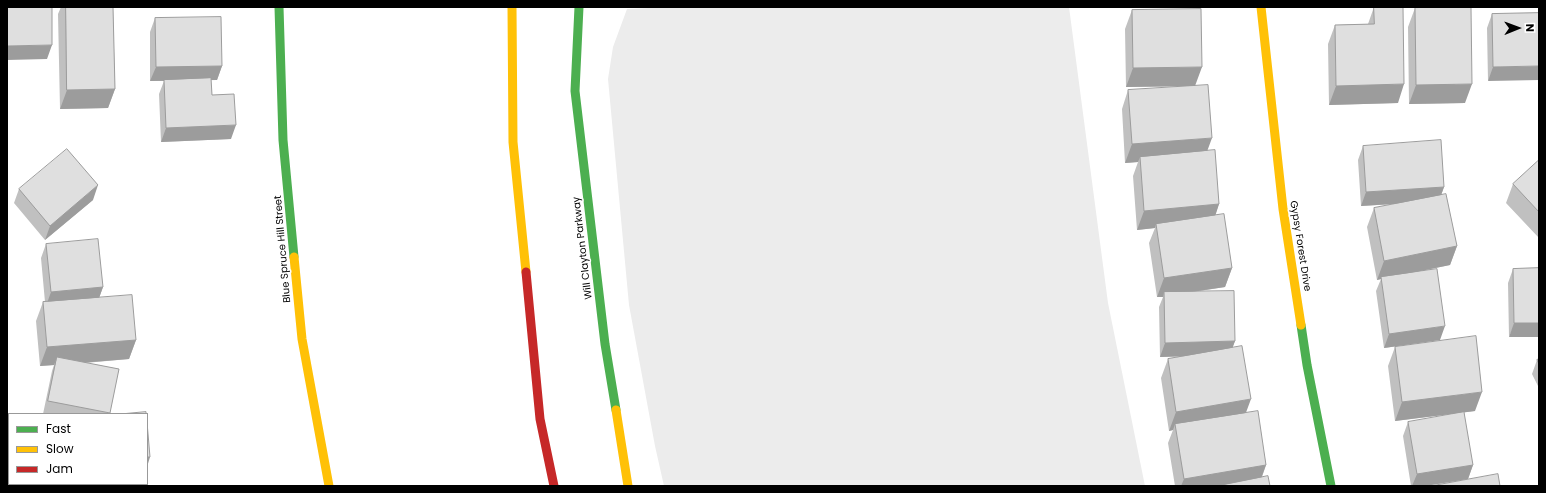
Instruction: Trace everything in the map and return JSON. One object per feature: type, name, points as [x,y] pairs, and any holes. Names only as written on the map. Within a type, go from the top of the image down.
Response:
[{"type":"street","name":"Blue Spruce Hill Street","points":[[279,7],[283,140],[302,338],[329,486]]},
{"type":"street","points":[[512,7],[514,142],[540,419],[554,486]]},
{"type":"street","name":"Will Clayton Parkway","points":[[579,7],[576,91],[605,344],[628,486]]},
{"type":"street","name":"Gypsy Forest Drive","points":[[1261,7],[1283,210],[1307,365],[1331,486]]},
{"type":"shaded area","points":[[671,7],[1069,7],[1108,303],[1145,486],[664,486],[655,446],[629,305],[608,79],[613,47],[627,9]]},
{"type":"building","points":[[7,7],[52,7],[52,45],[7,46]]},
{"type":"building","points":[[66,7],[113,7],[115,89],[67,90]]},
{"type":"building","points":[[1374,7],[1403,7],[1404,84],[1336,86],[1335,25],[1374,24]]},
{"type":"building","points":[[1471,7],[1472,84],[1416,85],[1415,8]]},
{"type":"building","points":[[1201,9],[1202,67],[1133,68],[1132,10]]},
{"type":"building","points":[[1539,13],[1539,66],[1493,67],[1492,14]]},
{"type":"building","points":[[221,17],[222,66],[156,67],[155,18]]},
{"type":"building","points":[[211,78],[212,95],[234,94],[236,125],[166,128],[164,80]]},
{"type":"building","points":[[1208,85],[1212,138],[1132,144],[1128,90]]},
{"type":"building","points":[[1441,140],[1444,187],[1366,192],[1363,146]]},
{"type":"building","points":[[67,149],[98,185],[50,226],[19,189]]},
{"type":"building","points":[[1215,150],[1219,204],[1144,211],[1140,157]]},
{"type":"building","points":[[1539,160],[1539,212],[1513,184]]},
{"type":"building","points":[[1446,194],[1457,246],[1384,261],[1374,208]]},
{"type":"building","points":[[1224,214],[1232,268],[1164,278],[1156,224]]},
{"type":"building","points":[[98,239],[103,287],[51,292],[46,244]]},
{"type":"building","points":[[1539,268],[1539,323],[1514,323],[1513,269]]},
{"type":"building","points":[[1437,269],[1445,326],[1389,334],[1381,277]]},
{"type":"building","points":[[1234,291],[1235,341],[1165,343],[1164,292]]},
{"type":"building","points":[[132,295],[136,340],[47,347],[43,302]]},
{"type":"building","points":[[1476,336],[1482,392],[1402,402],[1395,347]]},
{"type":"building","points":[[1242,346],[1251,399],[1176,412],[1168,359]]},
{"type":"building","points":[[57,357],[119,369],[110,413],[48,401]]},
{"type":"building","points":[[1258,411],[1266,465],[1184,479],[1175,424]]},
{"type":"building","points":[[1464,412],[1473,465],[1417,474],[1408,422]]},
{"type":"building","points":[[148,434],[150,457],[148,457]]},
{"type":"building","points":[[1498,474],[1500,486],[1431,486]]},
{"type":"building","points":[[1268,476],[1270,486],[1217,486]]},
{"type":"building","points":[[64,485],[132,485],[132,486]]},
{"type":"traffic: fast","points":[[279,7],[283,140],[294,257]]},
{"type":"traffic: fast","points":[[579,7],[575,91],[605,344],[616,410]]},
{"type":"traffic: fast","points":[[1301,325],[1307,365],[1331,486]]},
{"type":"traffic: slow","points":[[512,7],[513,142],[526,272]]},
{"type":"traffic: slow","points":[[1261,7],[1283,209],[1301,325]]},
{"type":"traffic: slow","points":[[294,257],[302,339],[329,486]]},
{"type":"traffic: slow","points":[[616,410],[628,486]]},
{"type":"traffic: jam","points":[[526,272],[540,419],[554,486]]}]
